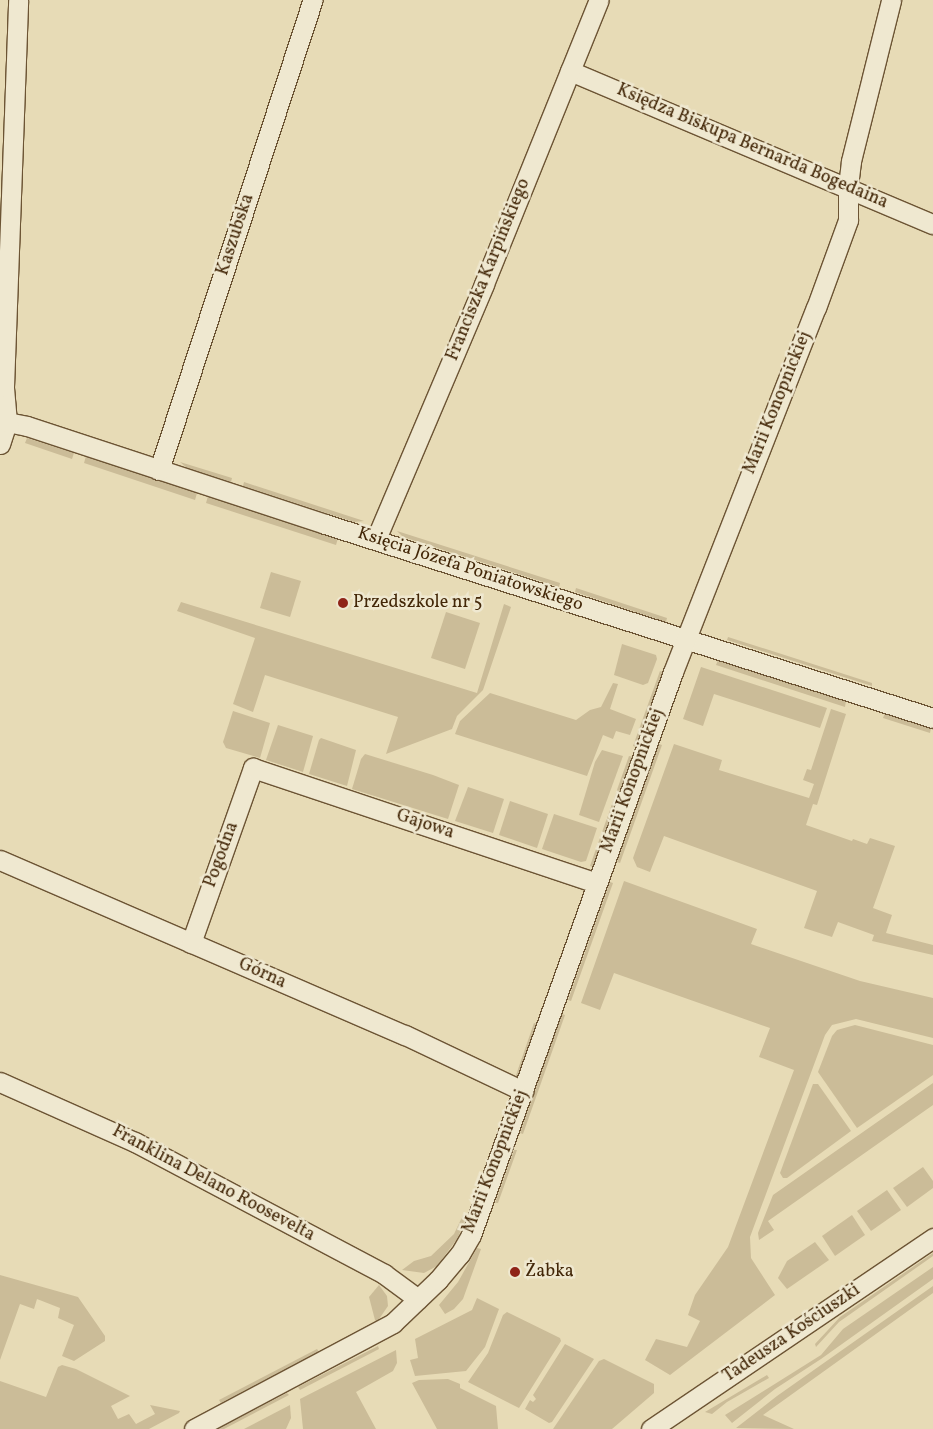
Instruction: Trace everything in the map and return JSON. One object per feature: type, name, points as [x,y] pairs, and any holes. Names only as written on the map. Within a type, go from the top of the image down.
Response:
[{"type":"street","points":[[0,444],[7,422],[2,386],[18,0]]},
{"type":"street","name":"Kaszubska","points":[[159,470],[313,0]]},
{"type":"street","name":"Franciszka Karpińskiego","points":[[376,539],[484,284],[599,0]]},
{"type":"street","name":"Marii Konopnickiej","points":[[194,1429],[377,1334],[394,1323],[438,1280],[460,1254],[470,1235],[686,638],[820,300],[848,220],[848,186],[851,161],[891,0]]},
{"type":"street","name":"Księdza Biskupa Bernarda Bogedaina","points":[[570,71],[848,186],[933,224]]},
{"type":"street","name":"Księcia Józefa Poniatowskiego","points":[[7,422],[27,426],[933,718]]},
{"type":"street","name":"Gajowa","points":[[253,768],[596,883]]},
{"type":"street","name":"Pogodna","points":[[191,943],[253,768]]},
{"type":"street","name":"Górna","points":[[0,860],[406,1035],[523,1091]]},
{"type":"street","name":"Franklina Delano Roosevelta","points":[[0,1082],[135,1142],[384,1274],[418,1299]]},
{"type":"street","name":"Tadeusza Kościuszki","points":[[651,1429],[933,1238]]},
{"type":"shaded area","points":[[27,438],[74,453],[72,459],[25,443]]},
{"type":"shaded area","points":[[86,456],[197,493],[195,500],[84,463]]},
{"type":"shaded area","points":[[180,462],[232,478],[231,482],[187,468]]},
{"type":"shaded area","points":[[244,482],[364,521],[354,522],[243,486]]},
{"type":"shaded area","points":[[208,496],[338,538],[336,545],[206,503]]},
{"type":"shaded area","points":[[397,531],[560,583],[559,587],[403,537]]},
{"type":"shaded area","points":[[271,572],[301,581],[290,617],[260,608]]},
{"type":"shaded area","points":[[576,588],[667,618],[666,622],[575,592]]},
{"type":"shaded area","points":[[181,602],[477,693],[504,604],[511,607],[483,690],[457,716],[452,729],[386,754],[398,717],[265,675],[253,712],[233,704],[255,638],[177,611]]},
{"type":"shaded area","points":[[446,612],[480,623],[465,669],[431,658]]},
{"type":"shaded area","points":[[728,637],[872,683],[872,686],[727,640]]},
{"type":"shaded area","points":[[622,644],[656,655],[657,659],[648,683],[643,685],[614,675]]},
{"type":"shaded area","points":[[718,660],[846,700],[845,707],[716,665]]},
{"type":"shaded area","points":[[701,667],[827,708],[820,728],[714,694],[703,726],[683,719]]},
{"type":"shaded area","points":[[660,671],[663,672],[636,747],[633,746]]},
{"type":"shaded area","points":[[613,683],[618,684],[610,709],[636,719],[630,735],[616,731],[613,739],[603,735],[587,776],[455,734],[460,721],[490,693],[576,720],[590,710],[601,707]]},
{"type":"shaded area","points":[[831,709],[846,714],[817,805],[813,804],[806,825],[852,841],[853,839],[867,844],[870,838],[895,846],[873,908],[892,915],[886,933],[933,945],[933,955],[872,941],[874,935],[838,922],[832,937],[804,928],[817,891],[664,836],[650,872],[637,867],[633,858],[674,744],[722,760],[719,770],[809,798],[814,784],[803,780],[807,769],[811,770]]},
{"type":"shaded area","points":[[233,711],[270,723],[260,758],[226,748],[223,742]]},
{"type":"shaded area","points":[[885,713],[931,728],[930,733],[883,718]]},
{"type":"shaded area","points":[[278,725],[313,736],[303,772],[266,760]]},
{"type":"shaded area","points":[[321,738],[356,750],[347,786],[309,774]]},
{"type":"shaded area","points":[[659,744],[662,745],[620,863],[617,862]]},
{"type":"shaded area","points":[[602,750],[623,756],[599,822],[579,815],[595,762]]},
{"type":"shaded area","points":[[365,754],[459,785],[448,819],[352,789],[361,759]]},
{"type":"shaded area","points":[[629,756],[633,757],[593,867],[590,866]]},
{"type":"shaded area","points":[[468,787],[504,799],[493,833],[455,821]]},
{"type":"shaded area","points":[[510,801],[548,814],[537,848],[499,835]]},
{"type":"shaded area","points":[[554,814],[597,828],[586,861],[581,862],[542,849]]},
{"type":"shaded area","points":[[624,881],[757,929],[751,944],[860,981],[933,998],[933,1038],[856,1019],[832,1025],[825,1035],[750,1237],[751,1258],[775,1295],[670,1375],[645,1360],[656,1339],[687,1347],[700,1321],[688,1315],[695,1295],[728,1247],[794,1070],[759,1057],[770,1028],[614,973],[600,1010],[581,1003]]},
{"type":"shaded area","points":[[610,882],[613,883],[571,1001],[568,1000]]},
{"type":"shaded area","points":[[562,1014],[565,1015],[523,1134],[520,1133]]},
{"type":"shaded area","points":[[534,1023],[537,1024],[518,1077],[515,1078]]},
{"type":"shaded area","points":[[855,1025],[933,1045],[933,1075],[857,1128],[818,1072],[832,1036],[837,1030]]},
{"type":"shaded area","points":[[933,1083],[933,1105],[768,1221],[774,1230],[759,1240],[758,1233],[773,1195]]},
{"type":"shaded area","points":[[813,1084],[818,1084],[851,1131],[787,1178],[783,1178],[780,1173]]},
{"type":"shaded area","points":[[514,1150],[517,1150],[498,1203],[495,1203]]},
{"type":"shaded area","points":[[923,1167],[933,1181],[933,1188],[907,1207],[893,1188]]},
{"type":"shaded area","points":[[887,1190],[901,1210],[871,1231],[857,1211]]},
{"type":"shaded area","points":[[463,1215],[467,1217],[457,1239],[437,1266],[424,1273],[402,1270],[414,1261],[431,1256],[454,1234]]},
{"type":"shaded area","points":[[852,1215],[865,1235],[835,1256],[822,1236]]},
{"type":"shaded area","points":[[815,1242],[829,1260],[787,1289],[778,1278],[787,1261]]},
{"type":"shaded area","points":[[477,1248],[481,1249],[463,1299],[454,1309],[445,1314],[439,1305],[458,1282]]},
{"type":"shaded area","points":[[933,1253],[933,1256],[839,1322],[816,1347],[815,1344],[840,1317]]},
{"type":"shaded area","points":[[933,1267],[933,1279],[821,1359],[775,1389],[732,1423],[725,1415],[821,1355],[843,1329]]},
{"type":"shaded area","points":[[0,1275],[78,1297],[105,1336],[105,1341],[74,1361],[62,1356],[74,1325],[58,1318],[60,1308],[37,1299],[34,1309],[20,1304],[0,1360]]},
{"type":"shaded area","points":[[379,1285],[387,1296],[388,1306],[377,1322],[369,1297]]},
{"type":"shaded area","points":[[933,1286],[933,1293],[763,1415],[794,1429],[736,1428],[777,1396]]},
{"type":"shaded area","points":[[477,1298],[499,1309],[485,1347],[466,1371],[415,1376],[410,1360],[418,1358],[415,1339],[472,1310]]},
{"type":"shaded area","points":[[507,1312],[560,1338],[561,1341],[519,1408],[468,1382],[488,1353],[503,1315]]},
{"type":"shaded area","points":[[565,1344],[594,1359],[552,1422],[549,1423],[525,1409],[530,1400],[533,1402],[536,1399],[533,1395]]},
{"type":"shaded area","points":[[378,1346],[379,1349],[300,1390],[298,1387]]},
{"type":"shaded area","points":[[317,1349],[319,1352],[221,1403],[219,1400]]},
{"type":"shaded area","points":[[396,1350],[397,1363],[393,1371],[356,1392],[376,1429],[303,1429],[300,1399]]},
{"type":"shaded area","points":[[604,1359],[654,1384],[654,1393],[612,1429],[553,1429],[599,1361]]},
{"type":"shaded area","points":[[62,1365],[76,1369],[130,1396],[111,1406],[118,1419],[129,1414],[136,1424],[155,1414],[150,1405],[180,1411],[149,1429],[0,1429],[0,1381],[46,1397],[58,1367]]},
{"type":"shaded area","points":[[767,1375],[769,1378],[727,1402],[712,1414],[705,1412]]},
{"type":"shaded area","points":[[448,1379],[460,1384],[460,1388],[496,1406],[498,1429],[437,1429],[412,1383],[419,1380]]},
{"type":"shaded area","points":[[287,1393],[289,1395],[224,1429],[217,1429]]},
{"type":"shaded area","points":[[290,1405],[291,1418],[286,1429],[244,1429]]},
{"type":"place","name":"Przedszkole nr 5","points":[[343,603]]},
{"type":"place","name":"Żabka","points":[[515,1272]]}]
